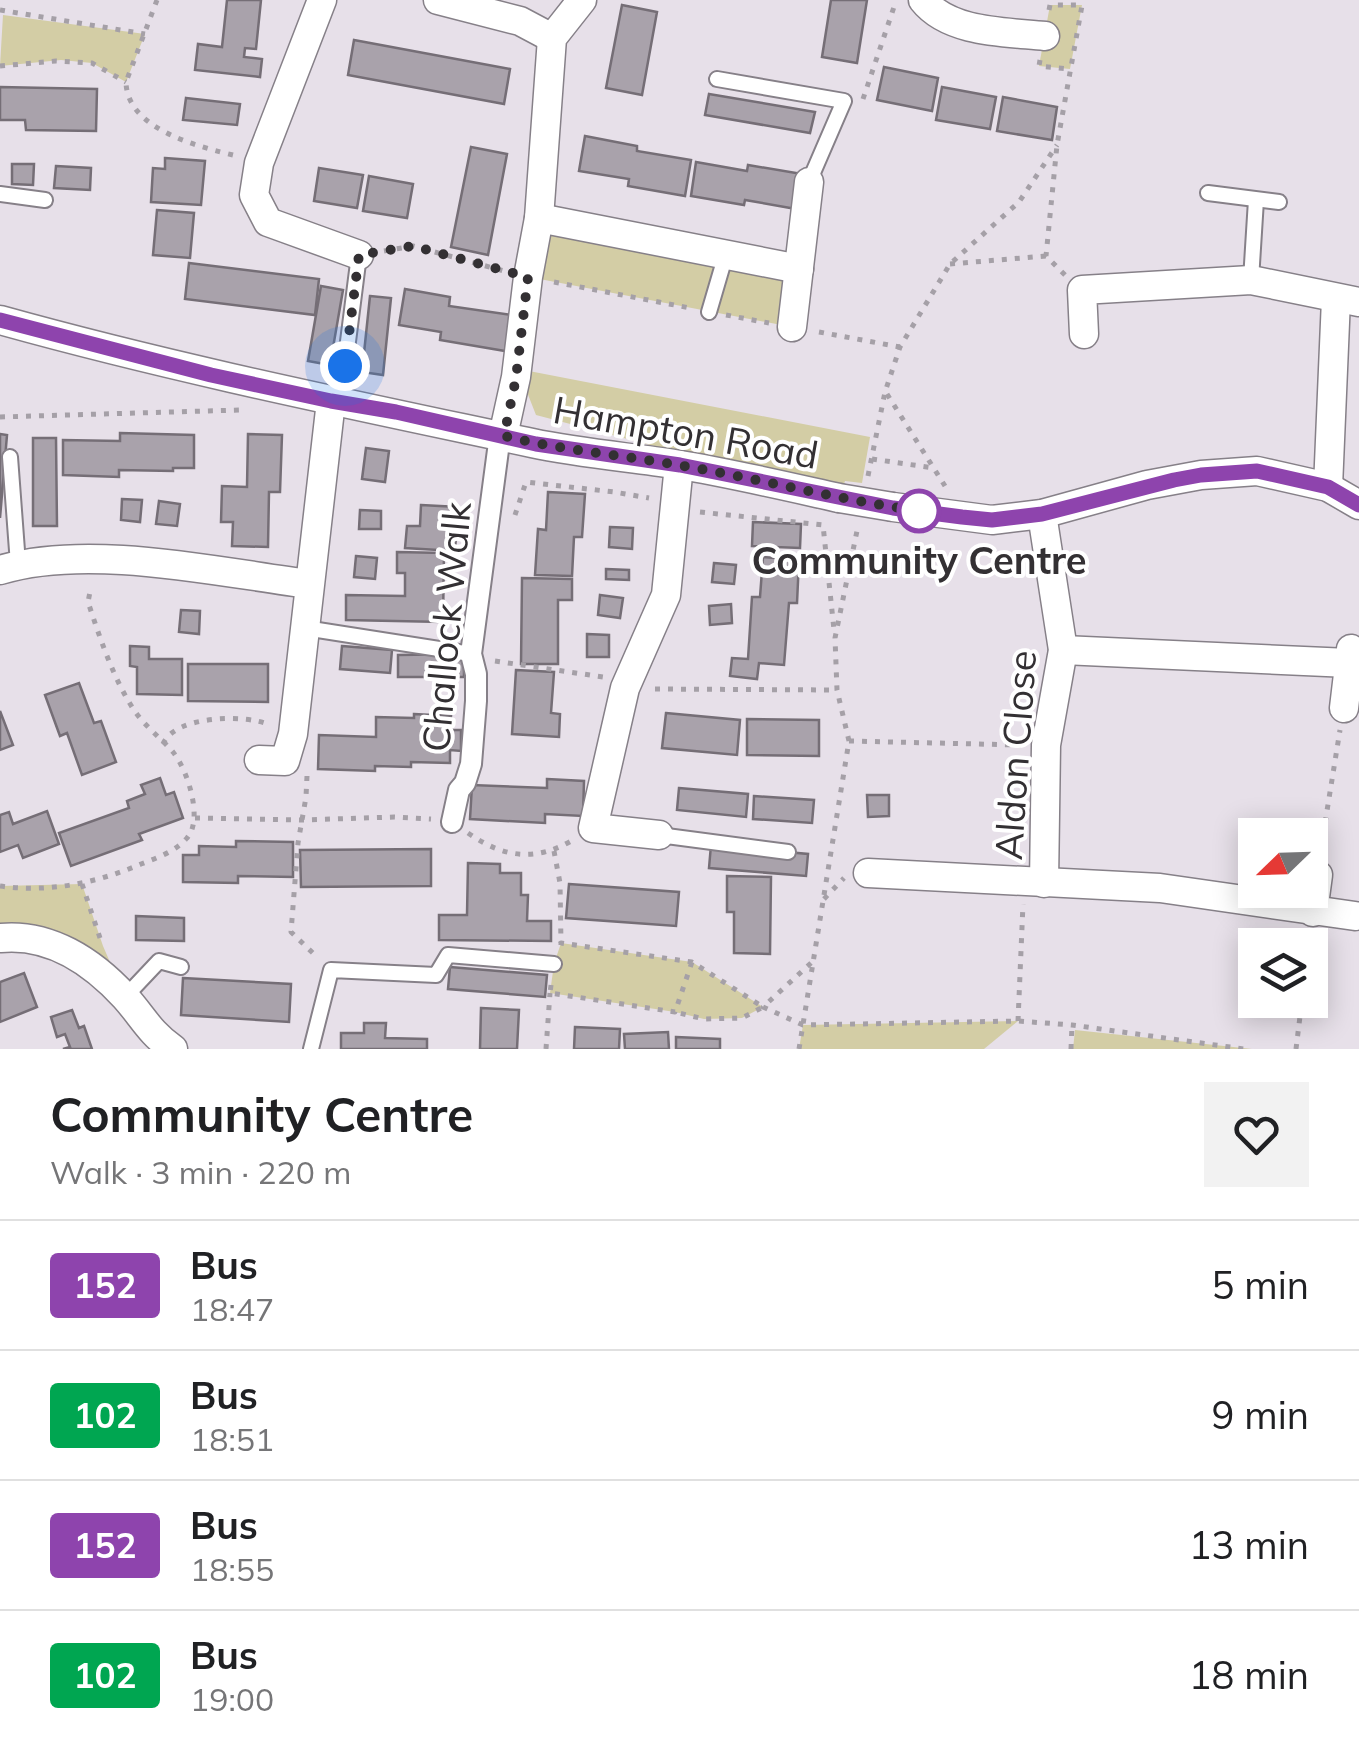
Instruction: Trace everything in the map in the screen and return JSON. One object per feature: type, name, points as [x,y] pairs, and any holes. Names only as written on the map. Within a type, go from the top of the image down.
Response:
[{"type":"street","points":[[322,0],[259,164],[254,196],[268,222],[359,255]]},
{"type":"street","points":[[438,0],[520,21],[552,38]]},
{"type":"street","points":[[502,436],[516,378],[539,218],[552,38],[582,0]]},
{"type":"street","points":[[923,0],[932,12],[980,30],[1045,36]]},
{"type":"street","points":[[792,327],[810,182]]},
{"type":"street","points":[[539,218],[799,269]]},
{"type":"street","points":[[1084,334],[1082,290],[1251,280],[1348,300],[1328,487]]},
{"type":"street","name":"Hampton Road","points":[[0,320],[211,375],[331,401],[536,444],[680,465],[893,508],[992,520],[1042,514],[1201,475],[1257,471],[1328,487],[1359,505]]},
{"type":"street","points":[[259,760],[285,762],[292,734],[331,401]]},
{"type":"street","name":"Challock Walk","points":[[452,822],[458,790],[465,783],[471,764],[476,674],[470,654],[502,436]]},
{"type":"street","points":[[659,835],[593,828],[625,688],[666,595],[680,465]]},
{"type":"street","name":"Aldon Close","points":[[1034,882],[1046,745],[1063,650],[1042,514]]},
{"type":"street","points":[[9,567],[62,559],[96,559],[308,584]]},
{"type":"street","points":[[1063,650],[1350,656],[1344,708]]},
{"type":"street","name":"Aldon Close","points":[[868,873],[1160,888],[1357,916]]},
{"type":"street","points":[[1313,912],[1314,908]]},
{"type":"street","points":[[0,938],[20,936],[58,945],[94,969],[125,997],[155,1036],[173,1049]]},
{"type":"lane","points":[[717,79],[844,101],[810,182]]},
{"type":"lane","points":[[1208,193],[1279,202]]},
{"type":"lane","points":[[0,194],[44,200]]},
{"type":"lane","points":[[1251,280],[1256,200]]},
{"type":"lane","points":[[709,312],[726,254]]},
{"type":"lane","points":[[345,366],[359,255]]},
{"type":"lane","points":[[9,567],[10,456]]},
{"type":"lane","points":[[305,628],[470,654]]},
{"type":"lane","points":[[659,835],[788,852]]},
{"type":"lane","points":[[310,1049],[331,970],[436,975],[448,955],[554,964]]},
{"type":"lane","points":[[125,997],[159,961],[181,968]]},
{"type":"path","points":[[156,0],[126,82],[132,103],[160,129],[197,146],[259,164]]},
{"type":"path","points":[[844,101],[862,104],[896,0]]},
{"type":"path","points":[[1046,256],[1057,145],[1083,0]]},
{"type":"path","points":[[0,10],[145,34]]},
{"type":"path","points":[[0,66],[56,61],[92,63],[126,82]]},
{"type":"path","points":[[935,468],[872,459],[885,392],[900,347],[950,264],[1020,202],[1057,145]]},
{"type":"path","points":[[359,255],[413,246],[528,277]]},
{"type":"path","points":[[950,264],[1046,256],[1082,290]]},
{"type":"path","points":[[885,392],[962,517]]},
{"type":"path","points":[[0,417],[243,410]]},
{"type":"path","points":[[514,518],[526,482],[614,492],[676,507],[823,525],[837,690],[849,741],[799,1049]]},
{"type":"path","points":[[835,638],[856,538]]},
{"type":"path","points":[[0,886],[82,884],[164,855],[187,839],[192,830],[190,788],[183,769],[173,752],[137,715],[122,690],[97,629],[88,602],[96,559]]},
{"type":"path","points":[[470,654],[612,679],[625,688],[837,690]]},
{"type":"path","points":[[1327,818],[1344,708]]},
{"type":"path","points":[[163,744],[166,737],[186,726],[224,718],[262,721],[310,738],[291,932],[331,970]]},
{"type":"path","points":[[849,741],[1046,745]]},
{"type":"path","points":[[194,818],[394,817],[452,822]]},
{"type":"path","points":[[471,836],[522,856],[554,851],[593,828]]},
{"type":"path","points":[[546,1049],[554,964],[562,943],[560,884],[554,851]]},
{"type":"path","points":[[1018,1021],[1034,882]]},
{"type":"path","points":[[562,943],[692,962],[763,1007],[803,1025],[1018,1021],[1244,1049]]},
{"type":"path","points":[[550,993],[704,1019],[742,1018],[763,1007],[814,961]]},
{"type":"path","points":[[676,1012],[692,962]]},
{"type":"path","points":[[1296,1049],[1300,1018]]},
{"type":"path","points":[[1070,1049],[1072,1025]]},
{"type":"shaded area","points":[[1050,5],[1082,5],[1070,69],[1039,66]]},
{"type":"shaded area","points":[[3,15],[145,34],[126,82],[92,63],[61,60],[0,66]]},
{"type":"shaded area","points":[[539,218],[799,269],[792,327],[529,277]]},
{"type":"shaded area","points":[[529,371],[870,437],[862,483],[845,481],[839,498],[777,469],[677,452],[536,415],[525,387]]},
{"type":"shaded area","points":[[82,884],[125,997],[94,969],[0,938],[0,886]]},
{"type":"shaded area","points":[[561,943],[692,962],[763,1007],[742,1018],[704,1019],[550,993]]},
{"type":"shaded area","points":[[1018,1021],[984,1049],[799,1049],[803,1025]]},
{"type":"shaded area","points":[[1075,1030],[1252,1049],[1073,1049]]},
{"type":"building","points":[[227,0],[261,0],[256,49],[245,48],[244,57],[262,59],[260,77],[195,70],[198,44],[222,47]]},
{"type":"building","points":[[831,0],[867,0],[857,63],[822,57]]},
{"type":"building","points":[[622,5],[657,12],[642,95],[606,88]]},
{"type":"building","points":[[354,40],[510,69],[504,104],[348,75]]},
{"type":"building","points":[[884,67],[938,78],[932,111],[877,100]]},
{"type":"building","points":[[0,87],[97,89],[96,131],[26,130],[25,120],[0,120]]},
{"type":"building","points":[[942,87],[996,97],[990,129],[936,120]]},
{"type":"building","points":[[709,94],[815,112],[810,133],[705,115]]},
{"type":"building","points":[[1003,97],[1057,107],[1052,140],[997,131]]},
{"type":"building","points":[[186,98],[240,104],[237,125],[183,120]]},
{"type":"building","points":[[585,136],[637,146],[637,151],[691,160],[685,196],[628,186],[629,179],[579,171]]},
{"type":"building","points":[[471,147],[507,154],[488,255],[451,247]]},
{"type":"building","points":[[165,158],[205,161],[201,205],[151,202],[153,168],[165,169]]},
{"type":"building","points":[[696,162],[747,171],[748,165],[802,174],[796,209],[691,196]]},
{"type":"building","points":[[12,164],[34,164],[33,185],[12,184]]},
{"type":"building","points":[[56,166],[91,168],[90,190],[54,188]]},
{"type":"building","points":[[319,168],[363,175],[357,208],[314,201]]},
{"type":"building","points":[[369,176],[413,184],[407,218],[363,211]]},
{"type":"building","points":[[157,210],[194,213],[190,258],[153,255]]},
{"type":"building","points":[[189,263],[319,279],[315,315],[185,299]]},
{"type":"building","points":[[321,286],[343,290],[330,365],[308,361]]},
{"type":"building","points":[[405,289],[450,297],[449,306],[511,315],[505,351],[440,340],[441,332],[399,325]]},
{"type":"building","points":[[370,296],[391,298],[383,375],[362,372]]},
{"type":"building","points":[[120,433],[194,435],[194,468],[119,470],[119,477],[63,475],[63,440],[120,441]]},
{"type":"building","points":[[0,434],[7,435],[0,518]]},
{"type":"building","points":[[248,434],[282,435],[280,492],[269,492],[268,547],[232,546],[233,522],[221,522],[222,486],[247,487]]},
{"type":"building","points":[[33,438],[56,438],[57,526],[33,526]]},
{"type":"building","points":[[366,448],[389,451],[385,482],[362,479]]},
{"type":"building","points":[[548,492],[585,494],[582,537],[574,537],[572,576],[535,575],[538,529],[546,530]]},
{"type":"building","points":[[122,499],[142,500],[140,522],[121,520]]},
{"type":"building","points":[[159,501],[180,504],[177,526],[156,524]]},
{"type":"building","points":[[421,505],[458,507],[455,551],[405,548],[407,526],[420,526]]},
{"type":"building","points":[[360,510],[381,511],[381,529],[359,529]]},
{"type":"building","points":[[753,522],[801,524],[800,548],[752,546]]},
{"type":"building","points":[[610,527],[633,528],[632,549],[609,547]]},
{"type":"building","points":[[397,552],[444,553],[443,622],[346,620],[346,595],[405,596],[405,573],[397,573]]},
{"type":"building","points":[[356,556],[377,558],[375,579],[354,577]]},
{"type":"building","points":[[763,557],[799,560],[797,603],[789,603],[784,665],[759,663],[757,679],[730,676],[732,658],[748,659],[752,597],[760,597]]},
{"type":"building","points":[[714,563],[736,565],[734,584],[712,582]]},
{"type":"building","points":[[606,569],[629,570],[629,580],[606,579]]},
{"type":"building","points":[[522,578],[572,579],[572,600],[558,600],[558,664],[521,664]]},
{"type":"building","points":[[600,595],[623,598],[620,618],[598,615]]},
{"type":"building","points":[[731,604],[732,623],[710,625],[709,606]]},
{"type":"building","points":[[181,610],[200,611],[199,634],[179,632]]},
{"type":"building","points":[[587,634],[609,635],[609,657],[587,657]]},
{"type":"building","points":[[130,646],[149,647],[149,659],[182,659],[182,695],[137,694],[137,667],[130,666]]},
{"type":"building","points":[[342,646],[392,650],[390,673],[340,669]]},
{"type":"building","points":[[464,654],[464,677],[398,677],[398,655]]},
{"type":"building","points":[[188,664],[268,664],[268,702],[188,701]]},
{"type":"building","points":[[516,670],[554,672],[551,713],[560,714],[559,737],[512,734]]},
{"type":"building","points":[[79,683],[94,723],[101,721],[116,762],[82,775],[67,733],[60,736],[45,695]]},
{"type":"building","points":[[0,711],[13,745],[0,750]]},
{"type":"building","points":[[666,713],[740,720],[737,755],[662,748]]},
{"type":"building","points":[[414,714],[451,716],[450,730],[461,730],[461,751],[450,750],[450,763],[411,762],[411,767],[375,766],[375,771],[318,769],[319,735],[376,737],[376,717],[414,718]]},
{"type":"building","points":[[747,719],[819,720],[819,756],[747,755]]},
{"type":"building","points":[[160,778],[166,795],[174,792],[183,818],[139,834],[142,840],[71,866],[59,833],[129,808],[127,801],[145,794],[141,785]]},
{"type":"building","points":[[547,779],[584,781],[583,816],[545,814],[545,823],[470,819],[472,785],[547,788]]},
{"type":"building","points":[[679,788],[748,794],[746,817],[677,810]]},
{"type":"building","points":[[867,795],[889,795],[889,816],[868,817]]},
{"type":"building","points":[[754,796],[814,800],[812,823],[753,819]]},
{"type":"building","points":[[47,811],[59,844],[23,858],[18,845],[0,852],[0,815],[9,812],[13,824]]},
{"type":"building","points":[[236,841],[293,842],[293,877],[238,876],[238,883],[183,882],[183,855],[199,855],[199,846],[236,847]]},
{"type":"building","points":[[711,845],[808,854],[806,876],[709,868]]},
{"type":"building","points":[[431,849],[431,886],[301,887],[300,850]]},
{"type":"building","points":[[468,863],[500,864],[500,873],[521,873],[521,895],[528,895],[527,921],[551,921],[551,941],[439,940],[439,915],[467,915]]},
{"type":"building","points":[[727,876],[771,877],[770,954],[734,953],[734,912],[727,912]]},
{"type":"building","points":[[569,884],[679,892],[676,926],[566,918]]},
{"type":"building","points":[[136,916],[184,918],[184,941],[136,940]]},
{"type":"building","points":[[450,967],[547,975],[545,997],[448,989]]},
{"type":"building","points":[[24,973],[37,1007],[0,1022],[0,982]]},
{"type":"building","points":[[183,978],[291,984],[289,1022],[181,1015]]},
{"type":"building","points":[[481,1008],[519,1010],[517,1049],[480,1049]]},
{"type":"building","points":[[72,1010],[79,1028],[84,1026],[92,1049],[63,1049],[70,1047],[65,1034],[57,1037],[51,1017]]},
{"type":"building","points":[[364,1023],[386,1023],[385,1038],[427,1039],[427,1049],[341,1049],[341,1033],[364,1033]]},
{"type":"building","points":[[575,1027],[620,1029],[619,1049],[574,1049]]},
{"type":"building","points":[[668,1032],[669,1049],[625,1049],[624,1034]]},
{"type":"building","points":[[676,1037],[720,1039],[720,1049],[676,1049]]},
{"type":"bus line","name":"152","points":[[0,320],[211,375],[331,401],[536,444],[680,465],[893,508],[992,520],[1042,514],[1201,475],[1257,471],[1328,487],[1359,505]]},
{"type":"place","name":"Community Centre","points":[[919,511]]},
{"type":"route","points":[[345,366],[359,255],[413,246],[528,277],[516,378],[504,436],[927,512],[919,511]]}]
